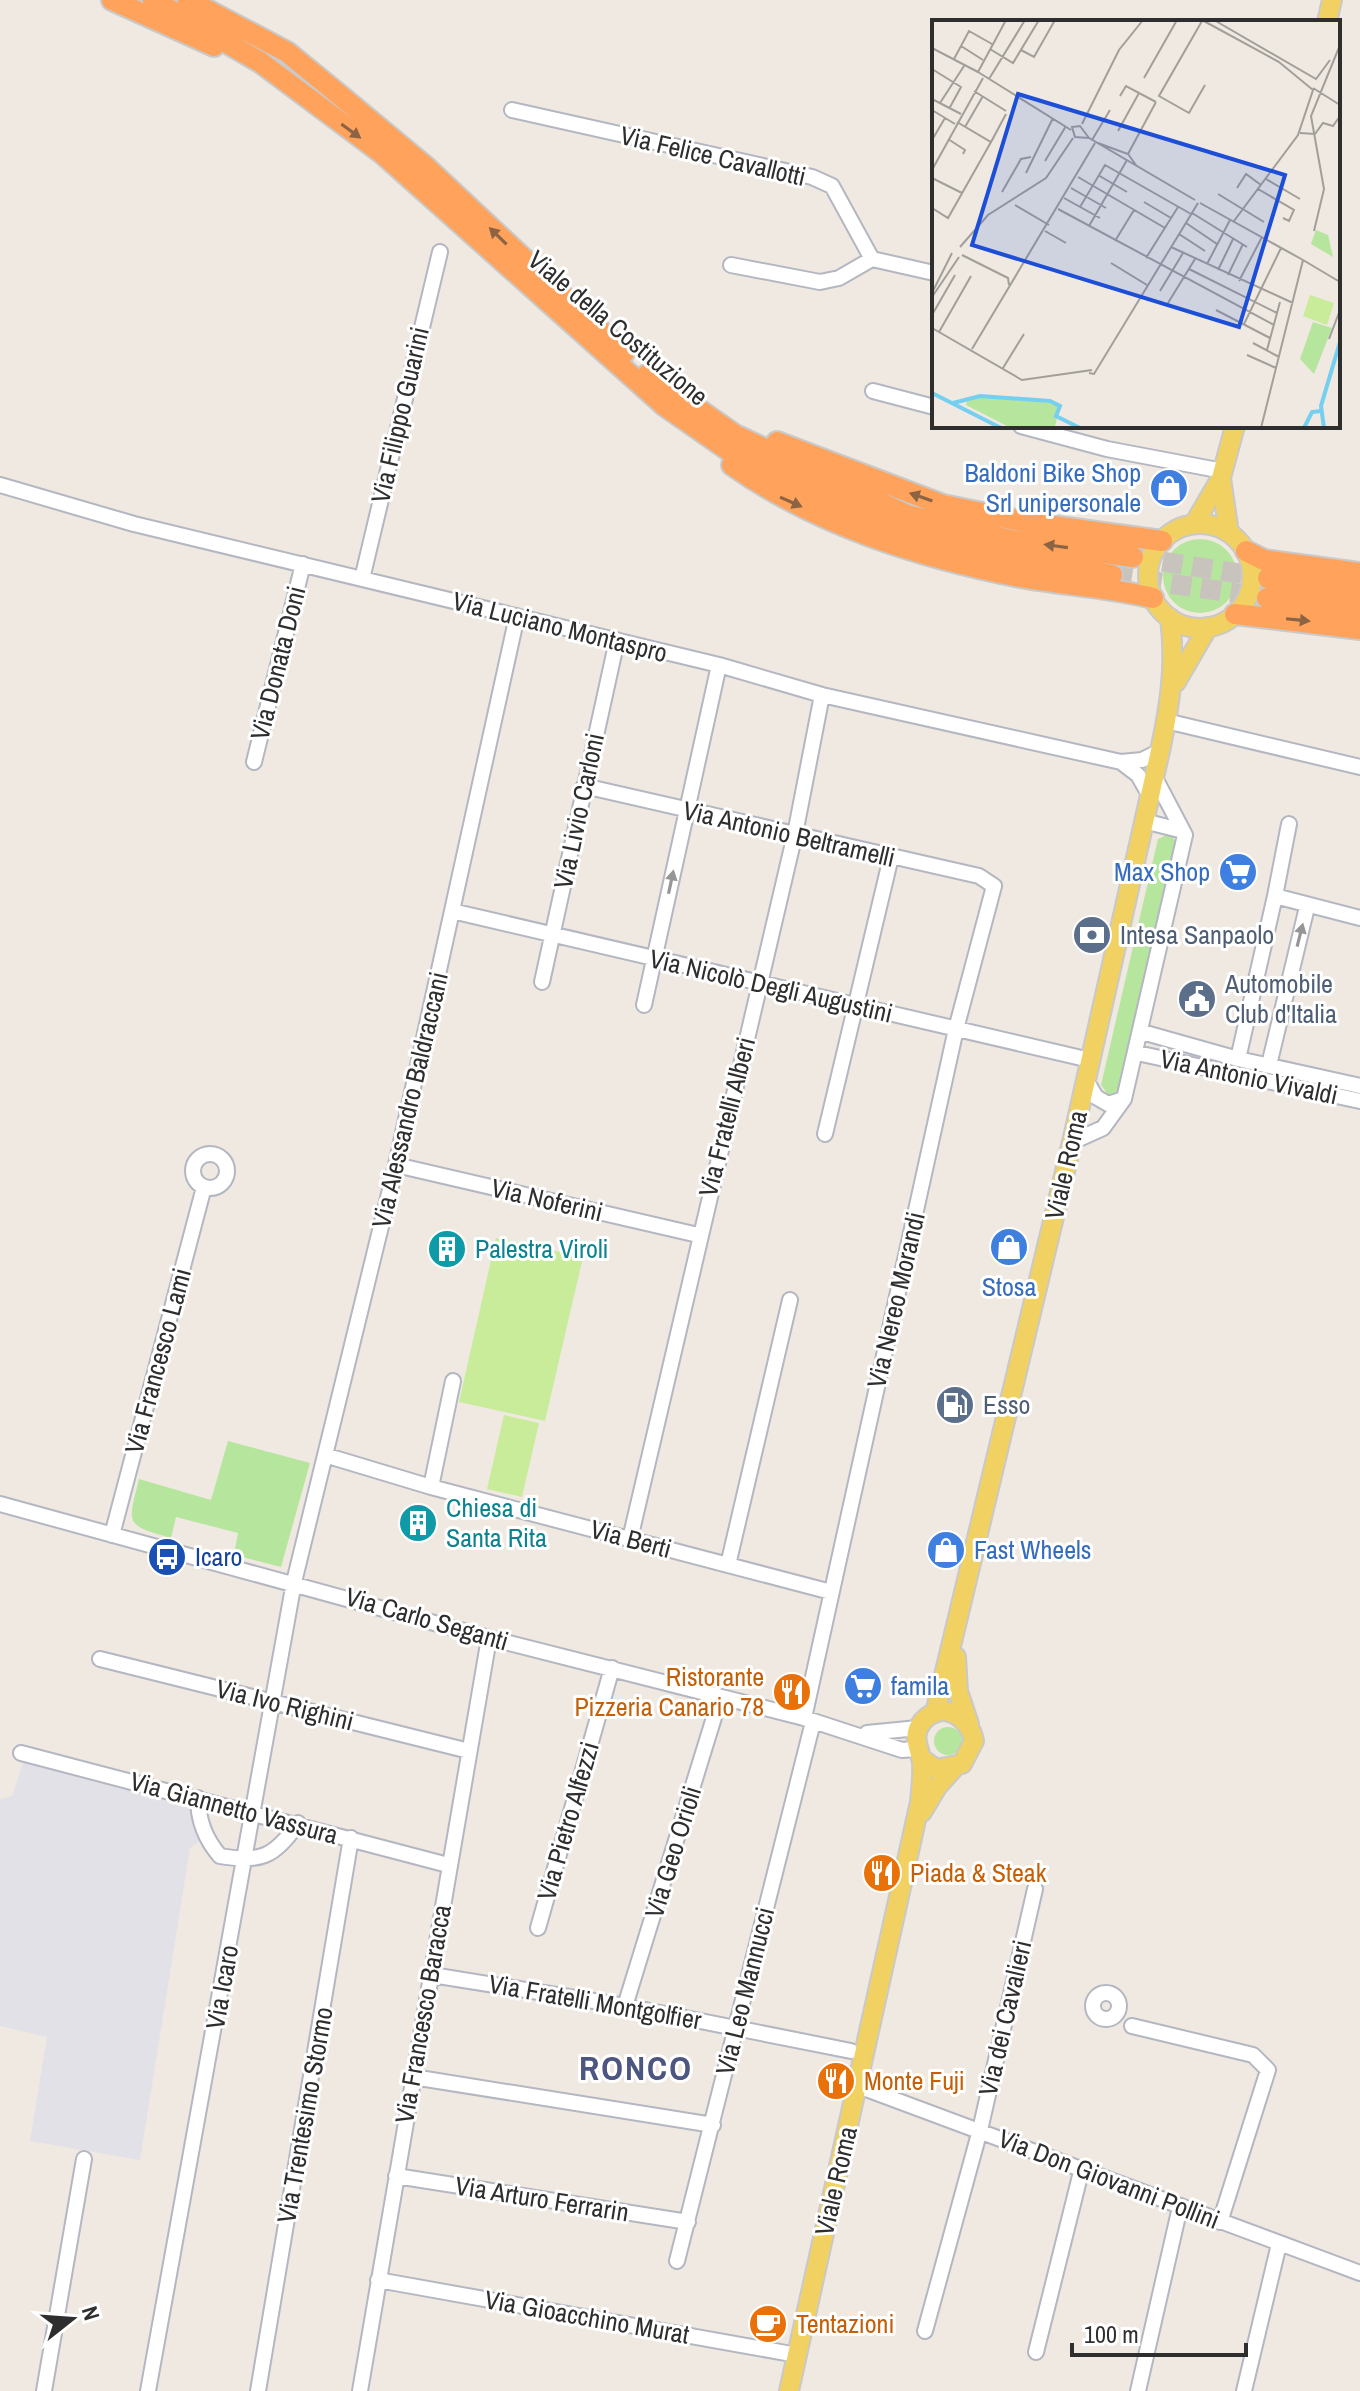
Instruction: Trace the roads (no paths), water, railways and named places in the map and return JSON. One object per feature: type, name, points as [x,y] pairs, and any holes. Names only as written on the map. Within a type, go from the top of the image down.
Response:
[{"type":"highway","points":[[112,0],[289,84]]},
{"type":"highway","name":"Viale della Costituzione","points":[[153,0],[224,38],[383,154],[663,396],[744,461],[888,523],[987,552],[1112,575]]},
{"type":"highway","name":"Viale della Costituzione","points":[[188,0],[287,52],[426,167],[663,396],[735,435],[907,515],[1010,540],[1133,557]]},
{"type":"highway","points":[[217,0],[287,52]]},
{"type":"highway","points":[[1153,598],[1023,577],[931,557],[831,520],[772,493],[678,431],[663,396],[689,394],[747,430],[943,505],[1030,523],[1162,541]]},
{"type":"highway","points":[[1246,551],[1264,560],[1360,573]]},
{"type":"highway","points":[[1360,592],[1268,588],[1360,612]]},
{"type":"highway","points":[[1235,614],[1360,629]]},
{"type":"main road","points":[[1327,20],[1332,0]]},
{"type":"main road","points":[[1194,524],[1222,475],[1234,428]]},
{"type":"main road","points":[[1222,475],[1229,533]]},
{"type":"main road","points":[[1194,524],[1218,527],[1229,533],[1246,551],[1251,584],[1246,601],[1235,614],[1208,627],[1195,628],[1170,618],[1153,598],[1149,568],[1162,541],[1171,533],[1194,524]]},
{"type":"main road","name":"Viale Roma","points":[[935,1713],[955,1641],[1072,1142],[1160,751],[1173,689],[1175,653],[1170,618]]},
{"type":"main road","name":"Viale Roma","points":[[1173,689],[1208,627]]},
{"type":"main road","name":"Viale Roma","points":[[955,1641],[958,1691],[969,1724]]},
{"type":"main road","points":[[935,1713],[953,1713],[969,1724],[972,1750],[954,1768],[936,1769],[919,1754],[918,1728],[935,1713]]},
{"type":"main road","name":"Viale Roma","points":[[789,2391],[914,1829],[922,1784],[919,1754]]},
{"type":"main road","name":"Viale Roma","points":[[914,1829],[937,1787],[954,1768]]},
{"type":"street","name":"Via Felice Cavallotti","points":[[512,110],[812,177],[832,186],[872,259]]},
{"type":"street","name":"Via Filippo Guarini","points":[[362,579],[440,252]]},
{"type":"street","points":[[731,265],[820,282],[839,278],[872,259],[932,273]]},
{"type":"street","points":[[873,391],[932,406]]},
{"type":"street","points":[[1028,428],[1222,475]]},
{"type":"street","name":"Via Luciano Montaspro","points":[[0,485],[120,520],[719,665],[822,695],[1121,762],[1142,760],[1160,751]]},
{"type":"street","name":"Via Donata Doni","points":[[254,762],[303,564]]},
{"type":"street","name":"Via Alessandro Baldraccani","points":[[294,1582],[328,1456],[396,1165],[517,616]]},
{"type":"street","name":"Via Livio Carloni","points":[[542,982],[617,640]]},
{"type":"street","points":[[644,1005],[719,665]]},
{"type":"street","name":"Via Fratelli Alberi","points":[[630,1539],[698,1235],[795,834],[822,695]]},
{"type":"street","points":[[1166,721],[1360,767]]},
{"type":"street","points":[[1121,762],[1138,775],[1150,796]]},
{"type":"street","points":[[1154,776],[1183,831]]},
{"type":"street","name":"Via Antonio Beltramelli","points":[[584,786],[979,876],[993,883]]},
{"type":"street","points":[[1144,821],[1183,831]]},
{"type":"street","points":[[1238,1059],[1289,824]]},
{"type":"street","name":"Via Antonio Vivaldi","points":[[1072,1142],[1103,1128],[1124,1099],[1142,1032],[1185,835],[1183,831]]},
{"type":"street","points":[[825,1134],[891,857]]},
{"type":"street","name":"Via Nereo Morandi","points":[[809,1720],[831,1592],[956,1029],[993,893],[993,883]]},
{"type":"street","points":[[1275,896],[1307,907],[1360,918]]},
{"type":"street","points":[[1269,1065],[1307,907]]},
{"type":"street","name":"Via Nicolò Degli Augustini","points":[[452,911],[1090,1060]]},
{"type":"street","name":"Via Antonio Vivaldi","points":[[1142,1032],[1238,1059],[1360,1086]]},
{"type":"street","name":"Via Antonio Vivaldi","points":[[1137,1053],[1360,1101]]},
{"type":"street","points":[[1086,1080],[1096,1097],[1108,1104],[1124,1099]]},
{"type":"street","name":"Via Noferini","points":[[396,1165],[698,1235]]},
{"type":"street","name":"Via Francesco Lami","points":[[112,1535],[204,1187]]},
{"type":"street","points":[[728,1565],[790,1300]]},
{"type":"street","points":[[431,1487],[453,1381]]},
{"type":"street","name":"Via Berti","points":[[328,1456],[431,1487],[831,1592]]},
{"type":"street","name":"Via Carlo Seganti","points":[[0,1504],[294,1582],[489,1638],[855,1732],[919,1754]]},
{"type":"street","name":"Via Icaro","points":[[148,2391],[294,1582]]},
{"type":"street","name":"Via Francesco Baracca","points":[[360,2391],[489,1638]]},
{"type":"street","name":"Via Ivo Righini","points":[[100,1659],[469,1751]]},
{"type":"street","name":"Via Pietro Alfezzi","points":[[538,1928],[612,1668]]},
{"type":"street","name":"Via Geo Orioli","points":[[625,2006],[720,1698]]},
{"type":"street","name":"Via Leo Mannucci","points":[[677,2261],[713,2125],[809,1720]]},
{"type":"street","name":"Via Carlo Seganti","points":[[855,1732],[878,1734],[918,1728]]},
{"type":"street","name":"Via Giannetto Vassura","points":[[21,1753],[254,1811],[448,1865]]},
{"type":"street","points":[[198,1798],[198,1813],[207,1842],[220,1856],[246,1860],[264,1857],[284,1843],[298,1823]]},
{"type":"street","name":"Via Trentesimo Stormo","points":[[258,2391],[351,1838]]},
{"type":"street","name":"Via dei Cavalieri","points":[[925,2331],[980,2130],[1035,1889]]},
{"type":"street","name":"Via Fratelli Montgolfier","points":[[432,1975],[625,2006],[851,2051]]},
{"type":"street","points":[[1112,2015],[1132,2026],[1253,2055],[1266,2065],[1267,2077],[1220,2222]]},
{"type":"street","points":[[413,2077],[713,2125]]},
{"type":"street","name":"Via Don Giovanni Pollini","points":[[858,2086],[980,2130],[1081,2172],[1360,2273]]},
{"type":"street","points":[[44,2391],[84,2159]]},
{"type":"street","points":[[1036,2352],[1081,2172]]},
{"type":"street","name":"Via Arturo Ferrarin","points":[[396,2176],[688,2222]]},
{"type":"street","points":[[1138,2391],[1180,2207]]},
{"type":"street","points":[[1244,2391],[1279,2244]]},
{"type":"street","name":"Via Gioacchino Murat","points":[[378,2280],[797,2355]]},
{"type":"tunnel","points":[[1133,557],[1268,578]]},
{"type":"tunnel","points":[[1112,575],[1267,598]]},
{"type":"place","name":"Baldoni Bike Shop Srl unipersonale","points":[[1169,488]]},
{"type":"place","name":"Max Shop","points":[[1238,872]]},
{"type":"place","name":"Intesa Sanpaolo","points":[[1092,935]]},
{"type":"place","name":"Automobile Club d'Italia","points":[[1197,999]]},
{"type":"place","name":"Stosa","points":[[1009,1247]]},
{"type":"place","name":"Palestra Viroli","points":[[447,1249]]},
{"type":"place","name":"Esso","points":[[955,1405]]},
{"type":"place","name":"Chiesa di Santa Rita","points":[[418,1523]]},
{"type":"place","name":"Fast Wheels","points":[[946,1550]]},
{"type":"place","name":"Icaro","points":[[167,1557]]},
{"type":"place","name":"famila","points":[[863,1686]]},
{"type":"place","name":"Ristorante Pizzeria Canario 78","points":[[792,1692]]},
{"type":"place","name":"Piada & Steak","points":[[882,1873]]},
{"type":"place","name":"Monte Fuji","points":[[836,2081]]},
{"type":"place","name":"Tentazioni","points":[[768,2324]]},
{"type":"district","name":"RONCO","points":[[636,2068]]}]
